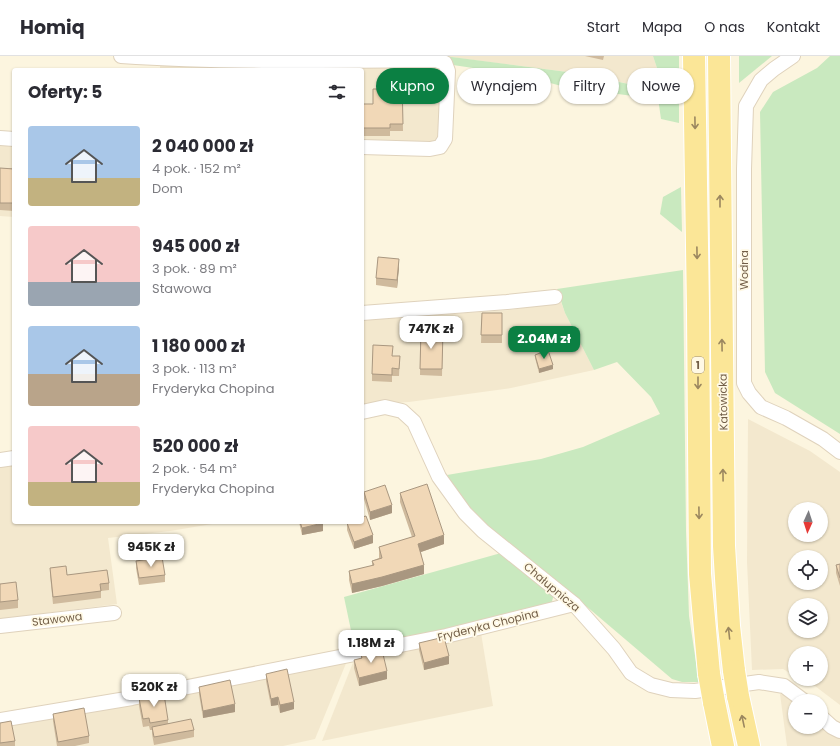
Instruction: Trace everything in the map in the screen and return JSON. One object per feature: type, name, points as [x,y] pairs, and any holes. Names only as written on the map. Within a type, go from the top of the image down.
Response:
[{"type":"main road","name":"1","points":[[694,56],[700,574],[709,674],[723,746]]},
{"type":"main road","name":"Katowicka","points":[[719,56],[724,546],[729,626],[734,671],[749,746]]},
{"type":"street","points":[[121,56],[172,59],[358,61],[436,60],[445,63],[448,71],[445,139],[440,147],[430,149],[364,147]]},
{"type":"street","name":"Wodna","points":[[793,56],[761,80],[746,106],[744,169],[744,383],[749,393],[762,406],[823,439],[840,452]]},
{"type":"street","points":[[0,138],[12,139]]},
{"type":"street","points":[[364,313],[507,302],[555,296]]},
{"type":"street","name":"Chałupnicza","points":[[364,412],[385,407],[402,411],[414,422],[439,476],[465,513],[482,531],[574,604],[632,673],[651,686],[671,690],[695,691],[759,682],[784,686],[795,694]]},
{"type":"street","points":[[0,460],[12,458]]},
{"type":"street","name":"Fryderyka Chopina","points":[[0,720],[132,698],[446,636],[574,604]]},
{"type":"street","name":"Stawowa","points":[[0,626],[114,612]]},
{"type":"street","points":[[828,723],[832,727],[840,730]]},
{"type":"shaded area","points":[[443,56],[653,56],[657,68],[627,68],[627,84],[619,82],[619,68],[559,68],[559,71],[551,70],[551,68],[536,68]]},
{"type":"shaded area","points":[[160,62],[441,67],[376,68],[376,104],[440,104],[439,141],[432,144],[364,142],[364,68],[160,68]]},
{"type":"shaded area","points":[[0,142],[12,143],[12,217],[0,216]]},
{"type":"shaded area","points":[[561,302],[565,313],[594,370],[511,388],[409,402],[364,405],[364,320],[510,310]]},
{"type":"shaded area","points":[[748,419],[810,451],[840,472],[840,705],[828,696],[828,694],[826,694],[815,686],[828,686],[828,646],[788,646],[788,672],[783,669],[752,670],[747,562]]},
{"type":"shaded area","points":[[12,464],[12,524],[212,524],[170,531],[108,538],[117,604],[0,619],[0,465]]},
{"type":"shaded area","points":[[481,633],[493,706],[322,741],[354,660]]},
{"type":"shaded area","points":[[347,661],[315,739],[283,746],[0,746],[0,727]]},
{"type":"shaded area","points":[[780,694],[788,696],[788,734],[828,734],[828,727],[840,736],[840,746],[787,746]]},
{"type":"green space","points":[[444,56],[536,68],[473,68],[453,65]]},
{"type":"green space","points":[[653,56],[679,56],[679,68],[657,68]]},
{"type":"green space","points":[[739,56],[772,56],[739,83]]},
{"type":"green space","points":[[830,56],[840,56],[840,434],[775,393],[765,372],[760,112],[773,92],[817,68]]},
{"type":"green space","points":[[551,70],[559,71],[559,85],[551,83]]},
{"type":"green space","points":[[619,82],[627,84],[627,95],[619,94]]},
{"type":"green space","points":[[659,104],[679,104],[679,123],[661,119]]},
{"type":"green space","points":[[681,187],[682,232],[660,214],[663,197]]},
{"type":"green space","points":[[683,270],[686,531],[689,616],[699,682],[682,682],[672,679],[579,600],[487,529],[471,512],[447,475],[541,459],[583,447],[660,414],[651,397],[617,362],[594,370],[565,313],[557,289]]},
{"type":"green space","points":[[501,553],[554,594],[551,605],[427,636],[357,647],[353,640],[344,597]]},
{"type":"building","points":[[373,89],[376,89],[376,104],[403,104],[403,124],[390,124],[390,128],[364,128],[364,104],[373,104]]},
{"type":"building","points":[[0,168],[12,169],[12,203],[0,203]]},
{"type":"building","points":[[378,257],[399,259],[397,280],[376,278]]},
{"type":"building","points":[[482,313],[502,313],[502,335],[481,335]]},
{"type":"building","points":[[421,330],[443,331],[442,369],[420,369]]},
{"type":"building","points":[[373,345],[393,346],[392,356],[400,356],[399,369],[392,368],[392,375],[372,374]]},
{"type":"building","points":[[548,350],[553,365],[539,369],[535,355]]},
{"type":"building","points":[[427,484],[444,535],[418,544],[424,565],[352,584],[349,571],[374,565],[372,561],[382,558],[379,547],[415,536],[400,493]]},
{"type":"building","points":[[385,485],[392,505],[370,512],[364,492]]},
{"type":"building","points":[[364,516],[366,516],[373,535],[354,542],[347,524],[364,524]]},
{"type":"building","points":[[301,524],[319,524],[302,528]]},
{"type":"building","points":[[162,557],[165,575],[139,578],[136,561]]},
{"type":"building","points":[[840,564],[840,578],[836,565]]},
{"type":"building","points":[[66,566],[67,575],[107,570],[109,583],[100,584],[101,591],[53,597],[50,568]]},
{"type":"building","points":[[16,582],[18,600],[0,602],[0,584]]},
{"type":"building","points":[[444,637],[449,656],[424,663],[419,643]]},
{"type":"building","points":[[382,650],[387,671],[359,678],[354,660],[362,658],[361,655]]},
{"type":"building","points":[[287,669],[294,702],[280,705],[278,697],[271,699],[266,674]]},
{"type":"building","points":[[230,680],[235,704],[203,711],[199,687]]},
{"type":"building","points":[[164,694],[168,720],[150,723],[149,718],[143,719],[139,698]]},
{"type":"building","points":[[84,708],[89,736],[58,742],[53,714]]},
{"type":"building","points":[[191,719],[194,730],[154,737],[152,727]]},
{"type":"building","points":[[11,721],[15,741],[0,743],[0,723]]}]
